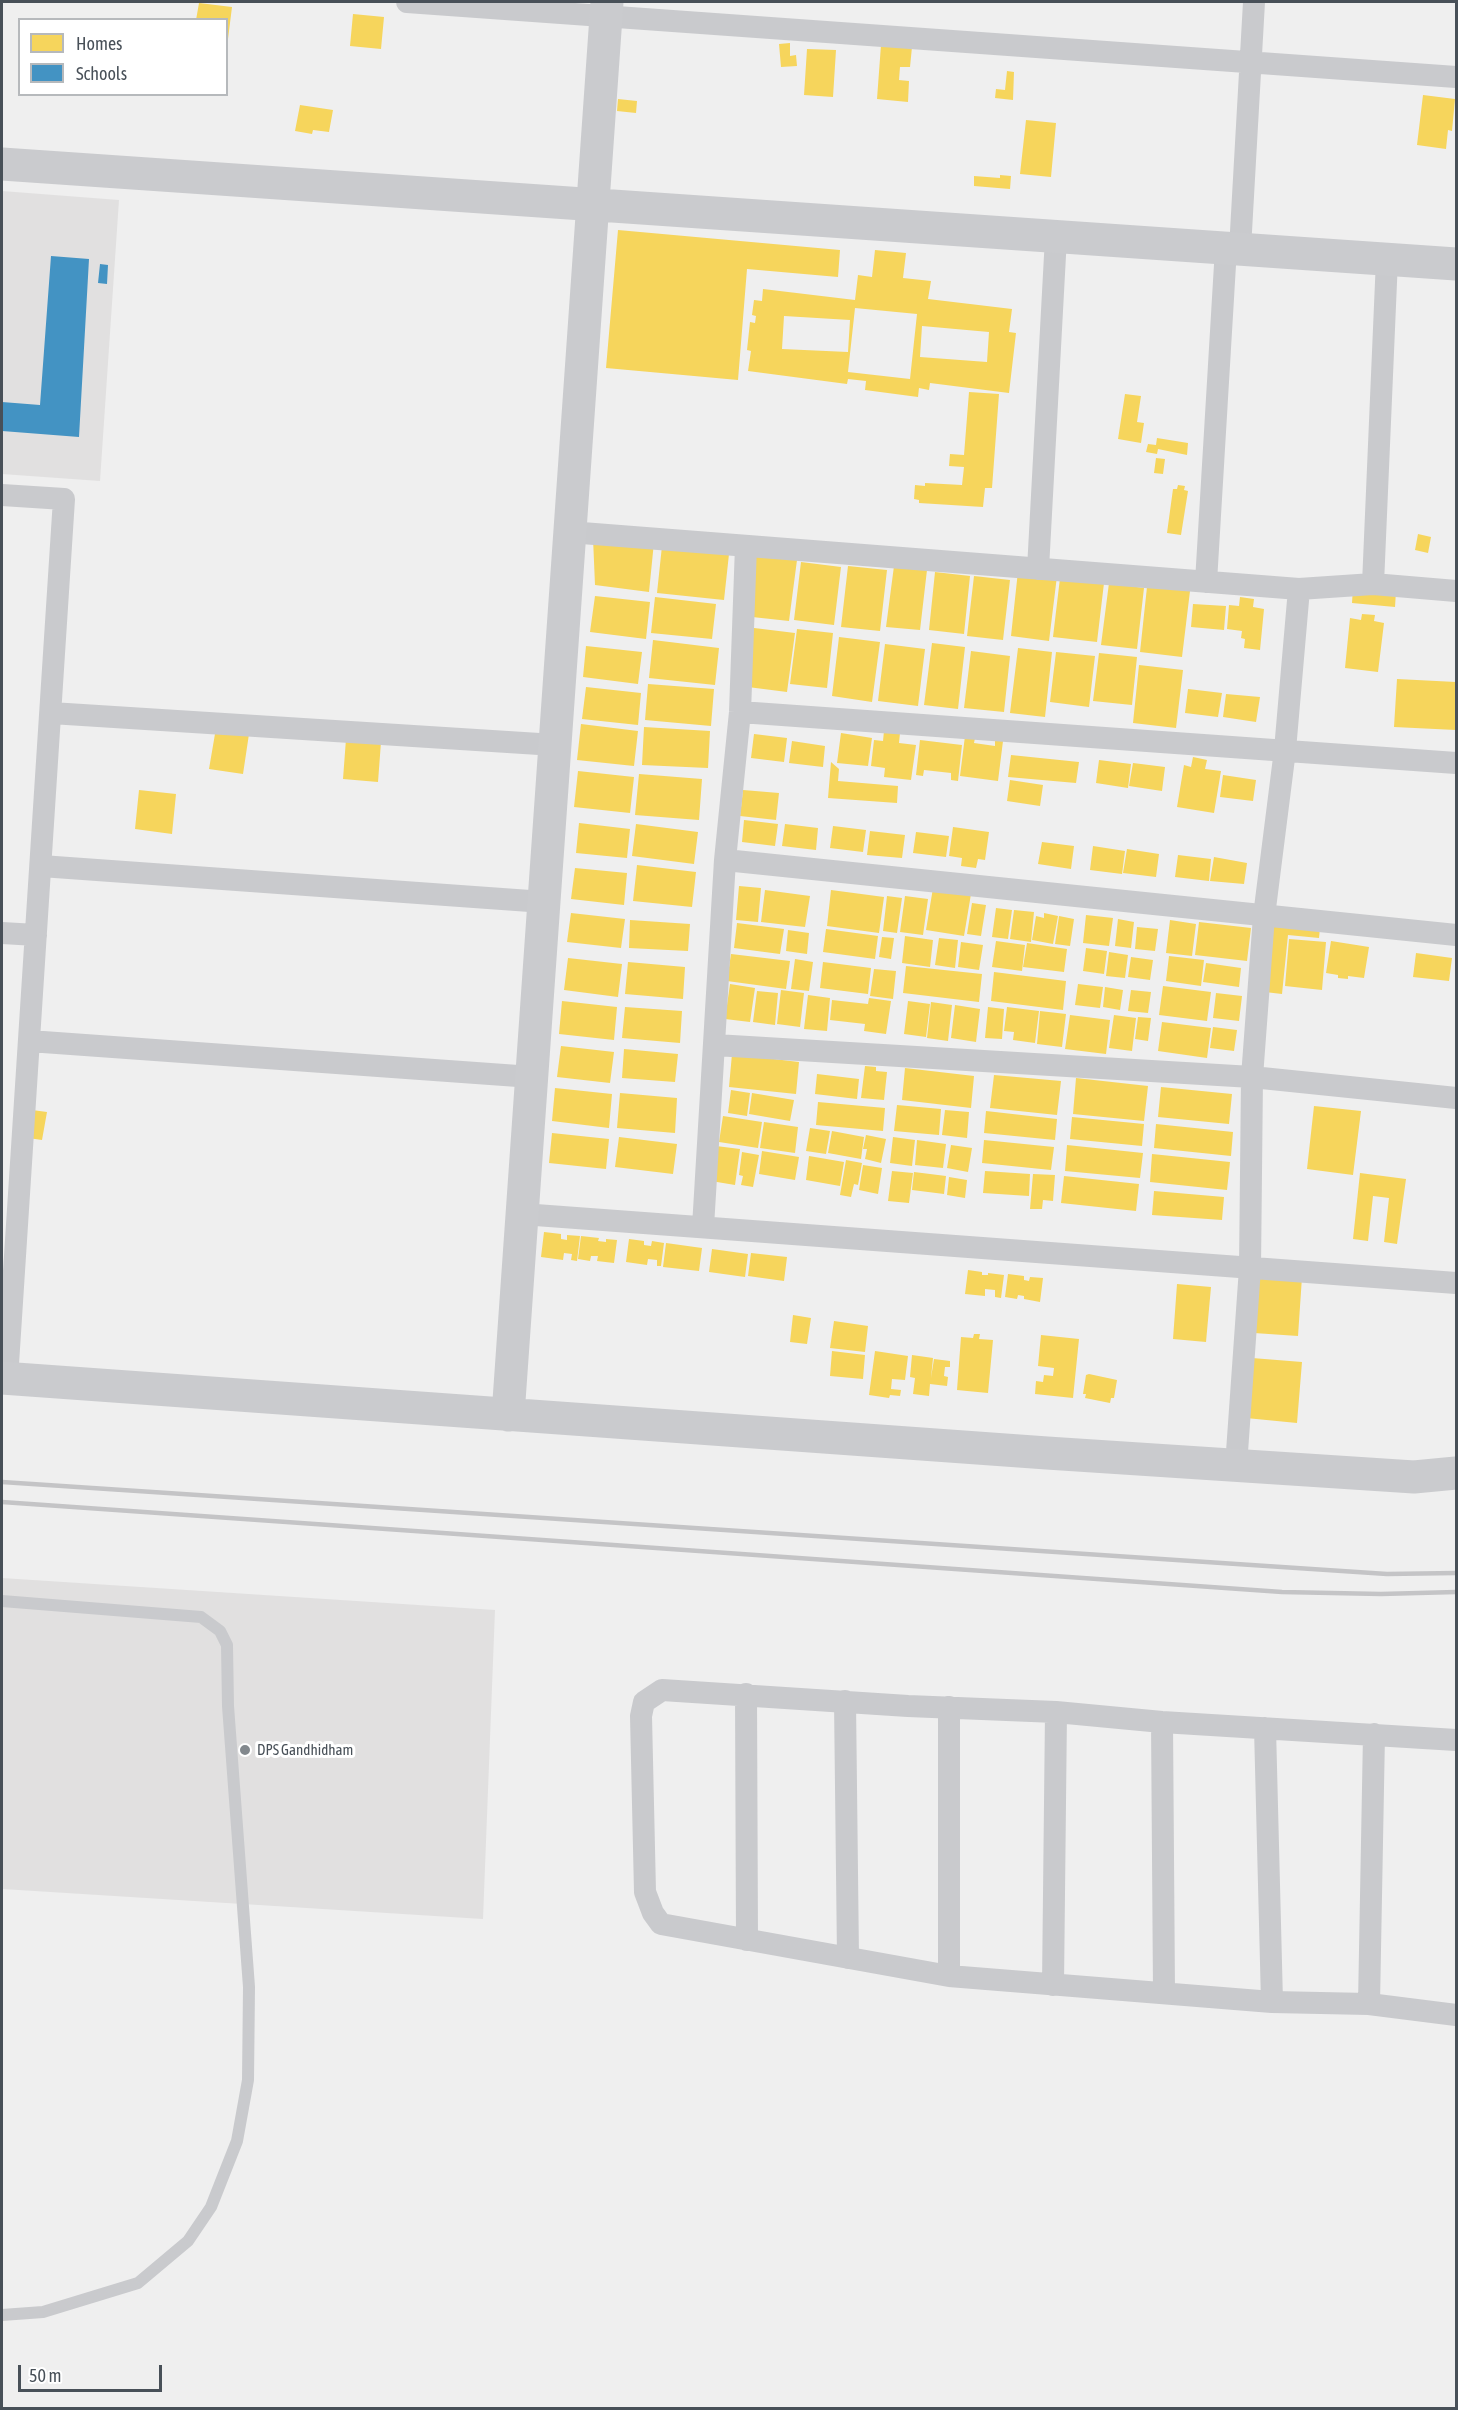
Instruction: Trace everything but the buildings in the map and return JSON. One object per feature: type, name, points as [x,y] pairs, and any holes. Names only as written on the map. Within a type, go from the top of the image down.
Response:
[{"type":"street","points":[[407,2],[606,10],[1251,63],[1456,77]]},
{"type":"street","points":[[1206,582],[1233,249],[1251,63],[1254,2]]},
{"type":"street","points":[[508,1414],[606,10]]},
{"type":"street","points":[[2,164],[1456,264]]},
{"type":"street","points":[[1038,569],[1056,237]]},
{"type":"street","points":[[1373,584],[1387,259]]},
{"type":"street","points":[[2,495],[64,499],[41,866],[4,1378],[1236,1466],[1414,1477],[1456,1473]]},
{"type":"street","points":[[570,532],[1299,589],[1373,584],[1456,591]]},
{"type":"street","points":[[703,1227],[725,860],[740,712],[746,546]]},
{"type":"street","points":[[1236,1466],[1250,1268],[1252,1077],[1264,916],[1285,750],[1299,589]]},
{"type":"street","points":[[740,712],[1456,764]]},
{"type":"street","points":[[51,713],[555,745]]},
{"type":"street","points":[[725,860],[1456,935]]},
{"type":"street","points":[[41,866],[544,902]]},
{"type":"street","points":[[2,933],[36,935]]},
{"type":"street","points":[[29,1041],[532,1077]]},
{"type":"street","points":[[715,1045],[1252,1077],[1456,1098]]},
{"type":"street","points":[[522,1214],[1456,1283]]},
{"type":"street","points":[[1456,1740],[1162,1722],[1056,1712],[662,1690],[644,1702],[641,1716],[645,1892],[653,1913],[661,1924],[949,1976],[1272,2002],[1368,2004],[1456,2015]]},
{"type":"street","points":[[746,1694],[747,1940]]},
{"type":"street","points":[[845,1701],[848,1958]]},
{"type":"street","points":[[949,1707],[949,1976]]},
{"type":"street","points":[[1053,1985],[1056,1712]]},
{"type":"street","points":[[1162,1722],[1164,1992]]},
{"type":"street","points":[[1265,1728],[1272,2002]]},
{"type":"street","points":[[1368,2004],[1374,1734]]},
{"type":"lane","points":[[2,1601],[201,1617],[220,1631],[227,1645],[228,1706],[249,1987],[248,2080],[237,2141],[211,2207],[188,2241],[138,2283],[42,2312],[2,2315]]},
{"type":"shaded area","points":[[2,191],[119,200],[100,481],[2,474]]},
{"type":"shaded area","name":"DPS Gandhidham","points":[[2,1578],[495,1610],[483,1919],[2,1889]]},
{"type":"railway","points":[[2,1482],[1387,1574],[1456,1573]]},
{"type":"railway","points":[[2,1502],[1282,1592],[1381,1594],[1456,1592]]},
{"type":"place","name":"DPS Gandhidham","points":[[245,1750]]}]
